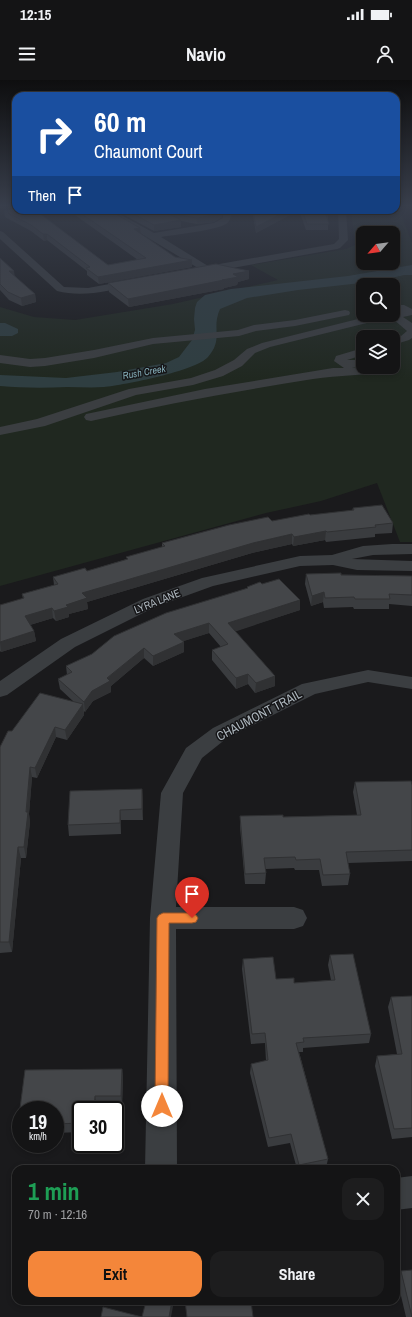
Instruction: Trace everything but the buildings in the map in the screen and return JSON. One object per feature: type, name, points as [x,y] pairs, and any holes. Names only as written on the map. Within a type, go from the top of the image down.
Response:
[{"type":"street","points":[[33,264],[61,289],[66,291],[82,292],[146,280]]},
{"type":"street","points":[[197,264],[207,270]]},
{"type":"street","points":[[191,272],[241,264]]},
{"type":"street","points":[[400,308],[410,309]]},
{"type":"street","points":[[400,312],[410,309]]},
{"type":"street","points":[[400,340],[405,338],[412,331],[411,327],[398,319],[398,317],[399,314],[410,312],[410,309]]},
{"type":"street","points":[[0,359],[17,362],[45,362],[94,354],[153,341],[236,333],[262,327],[295,323],[356,311]]},
{"type":"street","points":[[0,432],[79,412],[133,392],[193,381],[219,372],[238,363],[251,351],[266,345],[360,322]]},
{"type":"street","points":[[356,353],[342,357],[340,361],[346,365],[356,364]]},
{"type":"street","points":[[0,439],[164,401],[333,372],[356,371]]},
{"type":"street","name":"LYRA LANE","points":[[333,560],[349,554],[377,548],[412,548]]},
{"type":"street","name":"LYRA LANE","points":[[0,690],[68,643],[149,603],[208,582],[300,561],[333,560],[357,565],[412,566]]},
{"type":"street","name":"CHAUMONT TRAIL","points":[[161,1165],[163,918],[172,793],[194,753],[220,733],[308,689],[368,676],[412,683]]},
{"type":"street","points":[[163,918],[294,918]]},
{"type":"street","points":[[400,1194],[412,1192]]},
{"type":"shaded area","points":[[356,264],[356,270],[400,270],[400,264],[412,264],[412,542],[400,542],[377,483],[321,501],[266,513],[0,586],[0,307],[34,317],[75,320],[173,304],[278,280],[251,265]]},
{"type":"water","name":"Rush Creek","points":[[412,265],[412,275],[392,278],[356,278],[356,284],[298,290],[247,298],[220,309],[215,344],[208,357],[190,367],[175,372],[143,380],[104,387],[34,388],[0,386],[0,375],[66,378],[117,372],[166,363],[179,357],[192,340],[195,330],[195,308],[197,302],[205,295],[231,289],[348,276],[383,270],[400,270],[400,267]]},
{"type":"water","points":[[0,323],[5,323],[18,329],[18,333],[12,336],[0,336]]},
{"type":"route","points":[[162,1106],[163,918],[192,918]]}]
